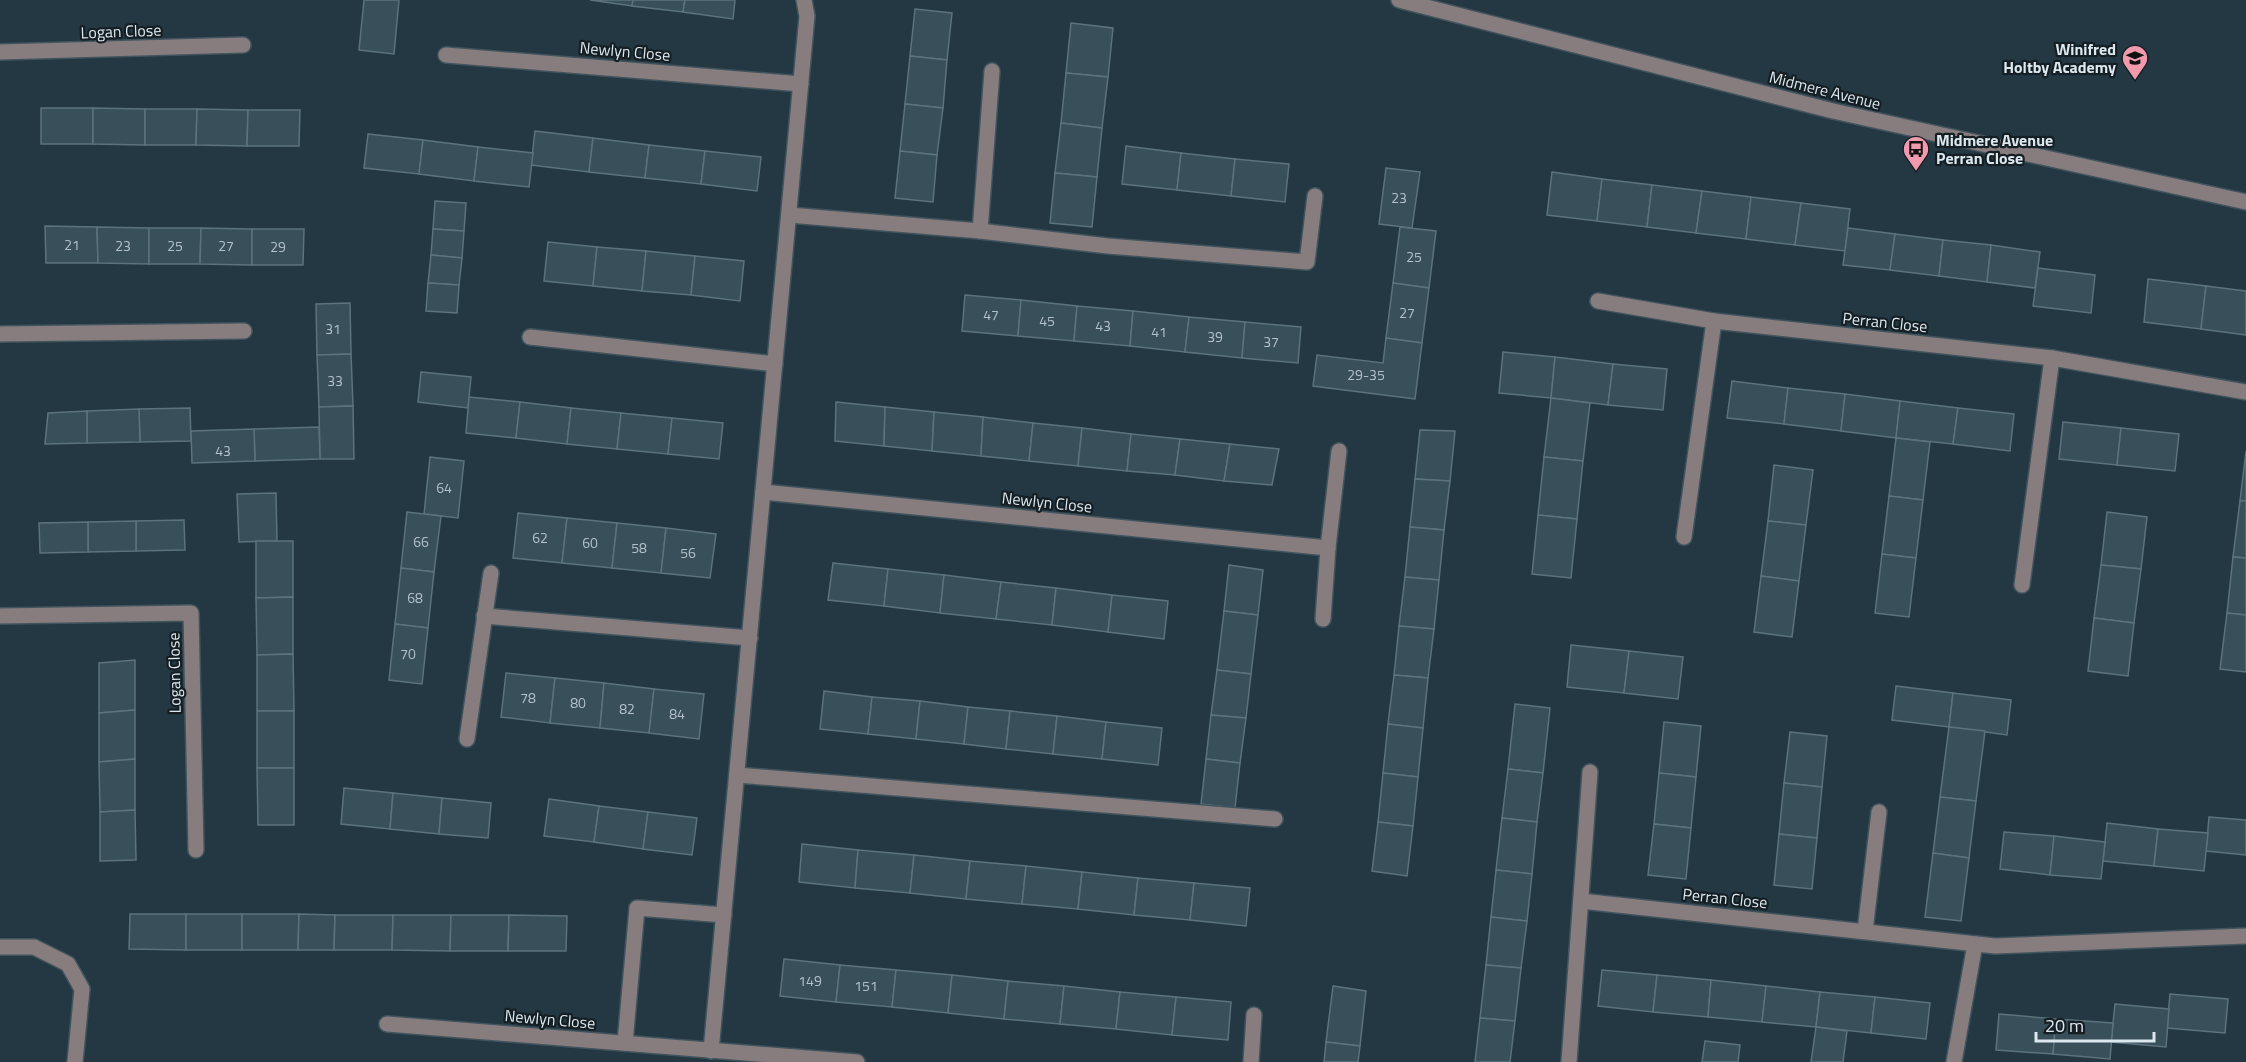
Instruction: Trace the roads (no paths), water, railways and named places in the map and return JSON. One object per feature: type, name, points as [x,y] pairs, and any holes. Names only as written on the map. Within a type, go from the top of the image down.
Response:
[{"type":"street","points":[[711,1051],[801,84],[807,16],[804,0]]},
{"type":"street","name":"Midmere Avenue","points":[[1399,0],[1833,111],[2246,202]]},
{"type":"street","name":"Logan Close","points":[[0,52],[243,45]]},
{"type":"street","name":"Newlyn Close","points":[[446,55],[801,84]]},
{"type":"street","points":[[980,231],[992,71]]},
{"type":"street","points":[[789,214],[980,231],[1108,246],[1308,262],[1315,196]]},
{"type":"street","name":"Perran Close","points":[[1598,301],[1714,321],[2052,358],[2246,392]]},
{"type":"street","points":[[1684,537],[1714,321]]},
{"type":"street","points":[[0,334],[244,331]]},
{"type":"street","points":[[530,337],[775,364]]},
{"type":"street","points":[[2022,585],[2052,358]]},
{"type":"street","points":[[1323,619],[1339,451]]},
{"type":"street","name":"Newlyn Close","points":[[763,492],[1328,548]]},
{"type":"street","points":[[467,739],[491,573]]},
{"type":"street","name":"Logan Close","points":[[0,616],[191,613],[196,850]]},
{"type":"street","points":[[484,616],[750,638]]},
{"type":"street","points":[[1569,1062],[1590,772]]},
{"type":"street","points":[[737,775],[1275,819]]},
{"type":"street","points":[[1865,931],[1879,812]]},
{"type":"street","name":"Perran Close","points":[[1581,901],[1995,946],[2246,936]]},
{"type":"street","points":[[625,1044],[637,908],[724,915]]},
{"type":"street","points":[[1954,1062],[1975,944]]},
{"type":"street","points":[[0,947],[34,946],[68,964],[82,989],[75,1062]]},
{"type":"street","points":[[1251,1062],[1254,1015]]},
{"type":"street","name":"Newlyn Close","points":[[387,1024],[857,1062]]},
{"type":"place","name":"Winifred Holtby Academy","points":[[2135,81]]},
{"type":"place","name":"Midmere Avenue Perran Close","points":[[1916,172]]}]
